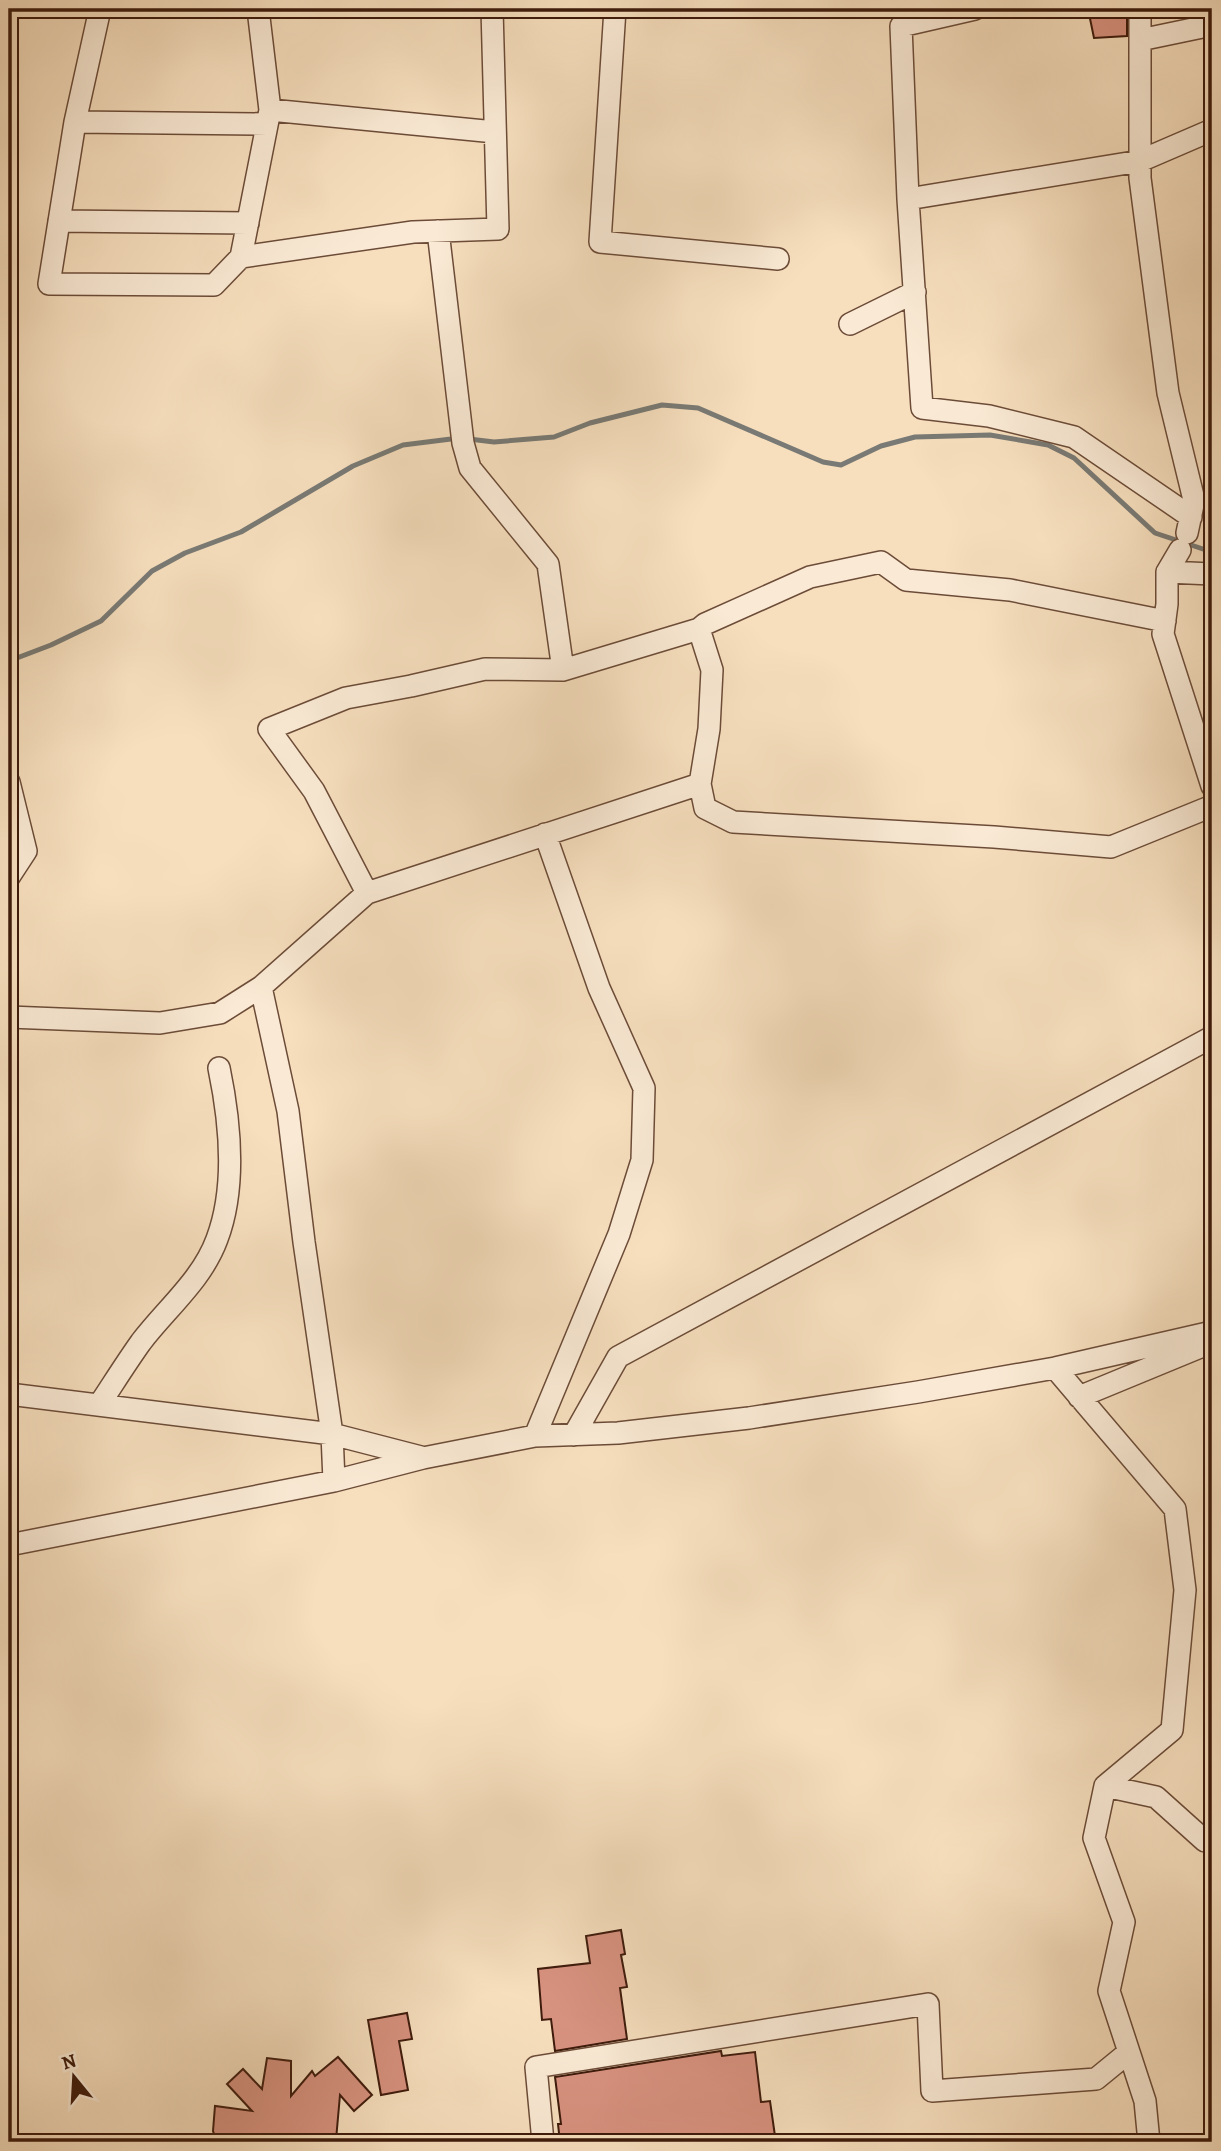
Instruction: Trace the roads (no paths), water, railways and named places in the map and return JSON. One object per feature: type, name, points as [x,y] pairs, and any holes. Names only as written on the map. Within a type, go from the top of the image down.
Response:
[{"type":"street","points":[[100,9],[75,122],[49,284],[214,285],[241,257],[268,117],[258,9]]},
{"type":"street","points":[[241,257],[413,232],[498,229],[492,9]]},
{"type":"street","points":[[615,9],[600,242],[778,260]]},
{"type":"street","points":[[975,9],[901,26],[908,199],[922,408],[989,416],[1074,437],[1186,533]]},
{"type":"street","points":[[1140,9],[1140,178],[1168,393],[1194,500],[1186,533],[1167,572],[1163,634],[1212,786]]},
{"type":"street","points":[[1140,40],[1212,25]]},
{"type":"street","points":[[75,122],[268,117],[495,132]]},
{"type":"street","points":[[908,199],[1140,161],[1212,130]]},
{"type":"street","points":[[59,221],[248,223]]},
{"type":"street","points":[[438,231],[463,443],[470,468],[548,564],[563,670]]},
{"type":"street","points":[[850,324],[915,292]]},
{"type":"street","points":[[367,893],[314,791],[269,729],[346,698],[485,669],[563,670],[699,629],[810,577],[881,562],[906,580],[1010,590],[1165,621]]},
{"type":"street","points":[[1167,572],[1212,574]]},
{"type":"street","points":[[699,629],[712,670],[709,729],[699,784],[705,808],[733,822],[994,837],[1111,847],[1212,806]]},
{"type":"street","points":[[9,782],[26,851],[9,877]]},
{"type":"street","points":[[9,1017],[160,1023],[220,1013],[261,987],[367,893],[699,784]]},
{"type":"street","points":[[536,1436],[620,1234],[642,1160],[643,1112],[643,1088],[599,988],[545,834]]},
{"type":"street","points":[[261,987],[288,1111],[332,1434],[334,1481]]},
{"type":"street","points":[[574,1435],[618,1357],[1212,1037]]},
{"type":"street","points":[[99,1405],[142,1341],[195,1281],[217,1239],[225,1209],[230,1166],[219,1068]]},
{"type":"street","points":[[9,1545],[334,1481],[424,1458],[536,1436],[618,1433],[749,1418],[918,1392],[1055,1368],[1212,1332]]},
{"type":"street","points":[[1079,1397],[1212,1342]]},
{"type":"street","points":[[1055,1368],[1175,1509],[1185,1590],[1172,1730],[1105,1787],[1094,1838],[1124,1922],[1109,1991],[1145,2101],[1149,2142]]},
{"type":"street","points":[[9,1394],[332,1434],[424,1458]]},
{"type":"street","points":[[1105,1787],[1156,1797],[1205,1841],[1212,1834]]},
{"type":"street","points":[[543,2142],[536,2067],[928,2004],[932,2091],[1096,2079],[1129,2052]]},
{"type":"waterway","points":[[469,439],[494,442],[554,437],[590,423],[662,405],[698,408],[823,462],[841,465],[881,446],[915,437],[990,435],[1048,445],[1074,458],[1155,533],[1212,552]]},
{"type":"waterway","points":[[9,661],[101,621],[152,571],[185,553],[241,532],[353,466],[403,445],[459,438]]}]
